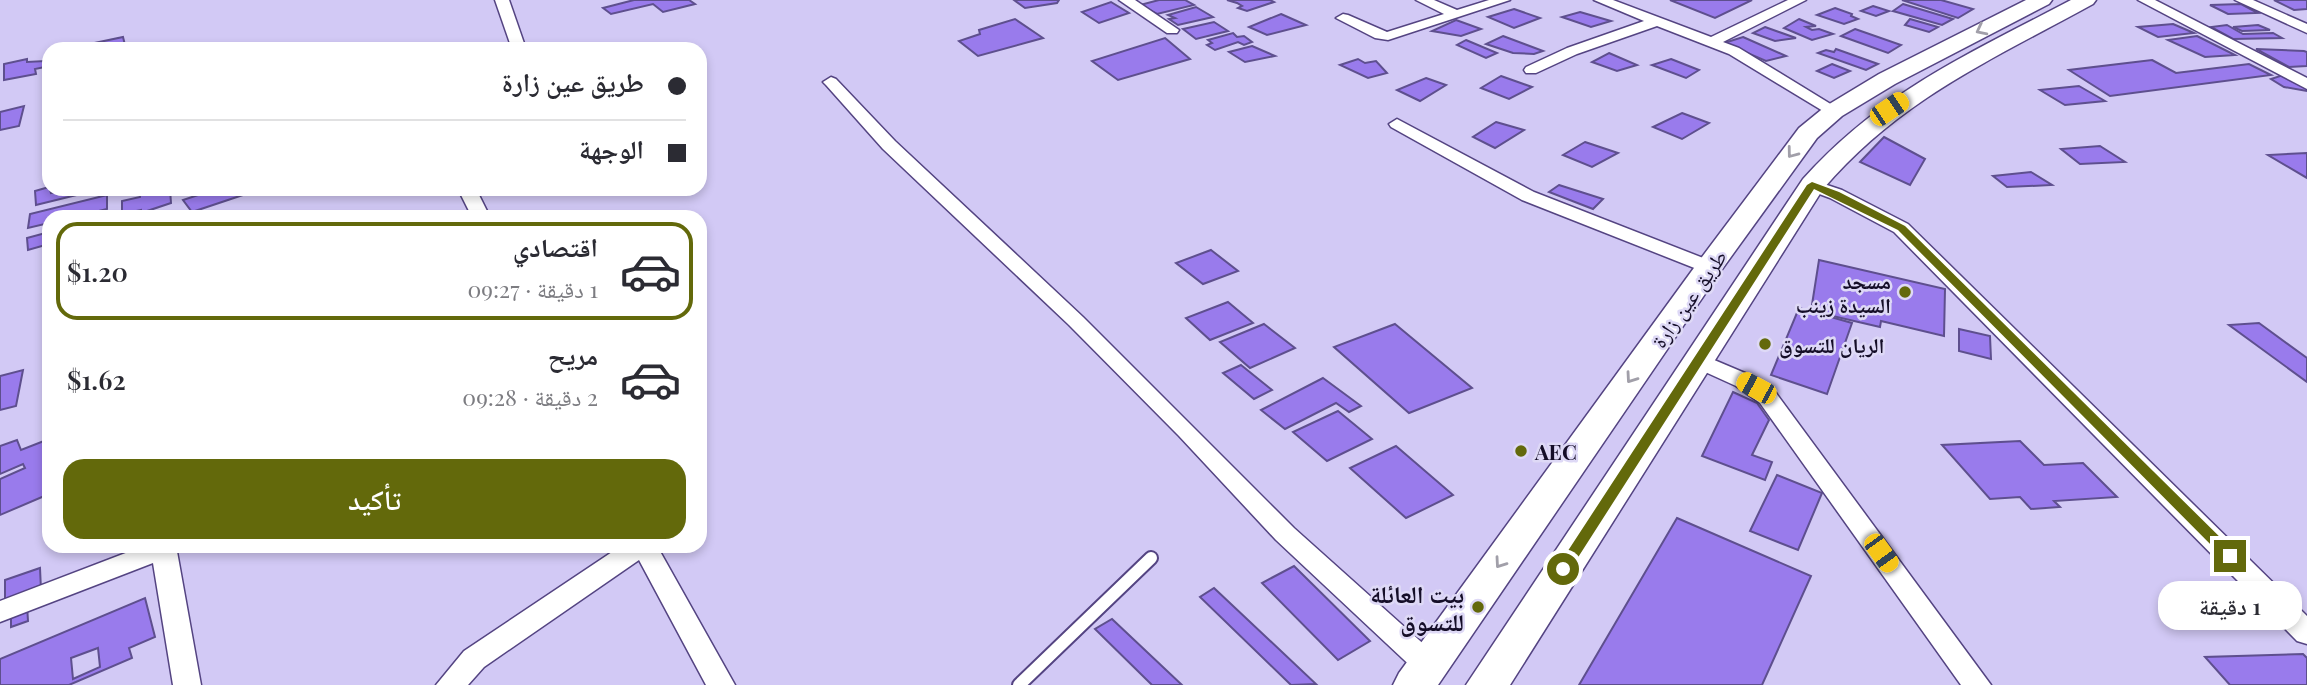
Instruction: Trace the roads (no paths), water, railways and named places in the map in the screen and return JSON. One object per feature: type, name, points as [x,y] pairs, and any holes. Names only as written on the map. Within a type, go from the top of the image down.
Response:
[{"type":"main road","name":"طريق عين زارة","points":[[1421,675],[1796,147],[1834,111],[1887,79],[2042,0]]},
{"type":"main road","name":"طريق عين زارة","points":[[1487,685],[1812,185],[1848,143],[1889,109],[1934,81],[2086,0]]},
{"type":"street","points":[[502,0],[517,42]]},
{"type":"street","points":[[1126,0],[1172,30]]},
{"type":"street","points":[[1423,0],[1457,15]]},
{"type":"street","points":[[1343,18],[1384,36],[1503,0]]},
{"type":"street","points":[[1601,0],[1752,60],[1794,89],[1834,111]]},
{"type":"street","points":[[1712,42],[1799,0]]},
{"type":"street","points":[[2145,0],[2307,83]]},
{"type":"street","points":[[2242,0],[2307,29]]},
{"type":"street","points":[[1531,70],[1572,51],[1656,22]]},
{"type":"street","points":[[831,82],[889,145],[1076,321],[1187,431],[1421,675]]},
{"type":"street","points":[[1397,124],[1512,189],[1709,267]]},
{"type":"street","points":[[1812,185],[1836,194],[1901,228],[2307,633]]},
{"type":"street","points":[[1700,361],[1727,371],[1768,398],[1978,685]]},
{"type":"street","points":[[0,612],[150,553]]},
{"type":"street","points":[[164,553],[187,685]]},
{"type":"street","points":[[450,685],[474,659],[632,553]]},
{"type":"street","points":[[646,553],[720,685]]},
{"type":"lane","points":[[1019,685],[1151,558]]},
{"type":"place","name":"مسجد السيدة زينب","points":[[1905,292]]},
{"type":"place","name":"الريان للتسوق","points":[[1765,344]]},
{"type":"place","name":"AEC","points":[[1521,451]]},
{"type":"place","name":"بيت العائلة للتسوق","points":[[1478,607]]}]
